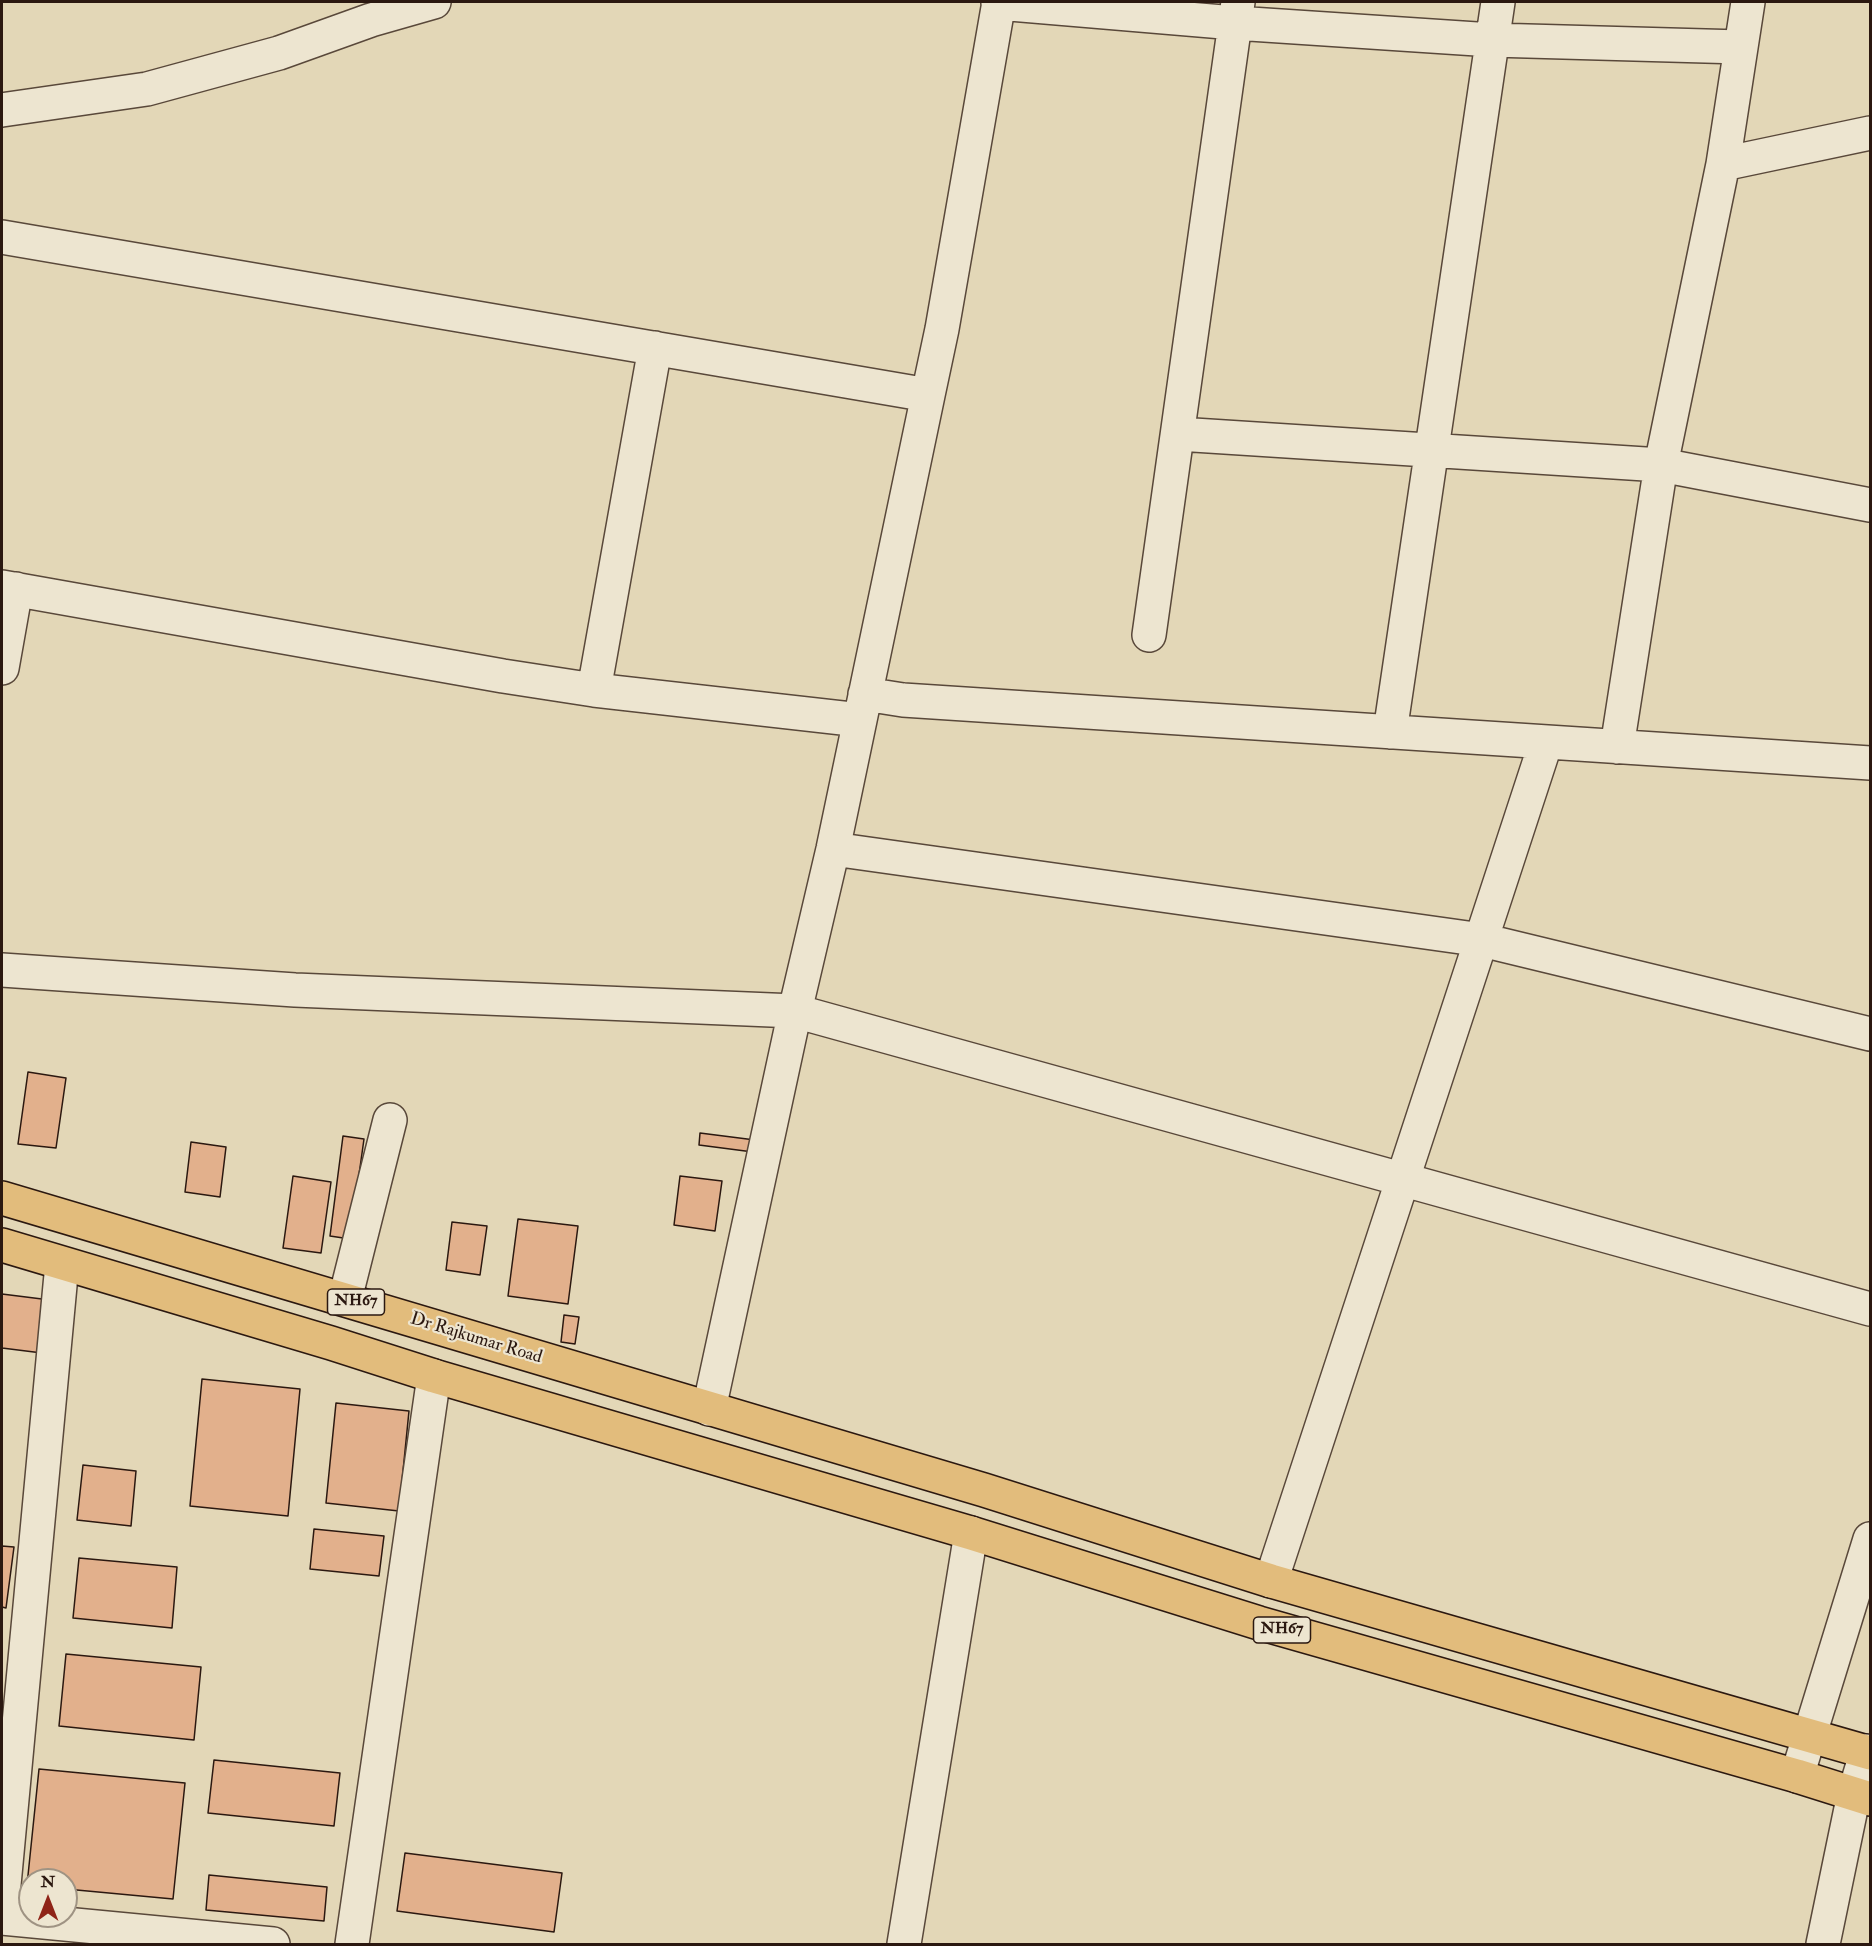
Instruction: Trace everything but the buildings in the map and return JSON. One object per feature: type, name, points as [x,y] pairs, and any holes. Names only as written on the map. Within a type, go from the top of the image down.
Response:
[{"type":"highway","name":"Dr Rajkumar Road","points":[[2,1198],[709,1409]]},
{"type":"highway","name":"NH67","points":[[2,1245],[332,1343],[434,1376],[971,1533],[1259,1623],[1862,1796]]},
{"type":"highway","name":"NH67","points":[[709,1409],[984,1490],[1271,1581],[1869,1752]]},
{"type":"street","points":[[2,110],[147,89],[279,53],[371,20],[434,2]]},
{"type":"street","points":[[709,1409],[832,849],[942,330],[998,2],[1237,12],[1492,40],[1741,47]]},
{"type":"street","points":[[1390,732],[1498,2]]},
{"type":"street","points":[[1617,747],[1661,465],[1723,164],[1748,2]]},
{"type":"street","points":[[1149,635],[1237,12]]},
{"type":"street","points":[[1723,164],[1870,133]]},
{"type":"street","points":[[2,237],[928,395]]},
{"type":"street","points":[[594,690],[656,348]]},
{"type":"street","points":[[1178,434],[1661,465],[1870,506]]},
{"type":"street","points":[[2,668],[9,588],[503,676],[594,690],[862,707],[903,700],[1870,763]]},
{"type":"street","points":[[1271,1581],[1546,742]]},
{"type":"street","points":[[832,849],[1482,940],[1870,1034]]},
{"type":"street","points":[[2,970],[295,990],[795,1011],[1870,1309]]},
{"type":"street","points":[[345,1299],[390,1120]]},
{"type":"street","points":[[2,1906],[62,1264]]},
{"type":"street","points":[[352,1944],[434,1376]]},
{"type":"street","points":[[904,1944],[971,1533]]},
{"type":"street","points":[[1797,1776],[1870,1539]]},
{"type":"street","points":[[1823,1944],[1862,1796],[1869,1752]]},
{"type":"street","points":[[2,1918],[273,1944]]}]
